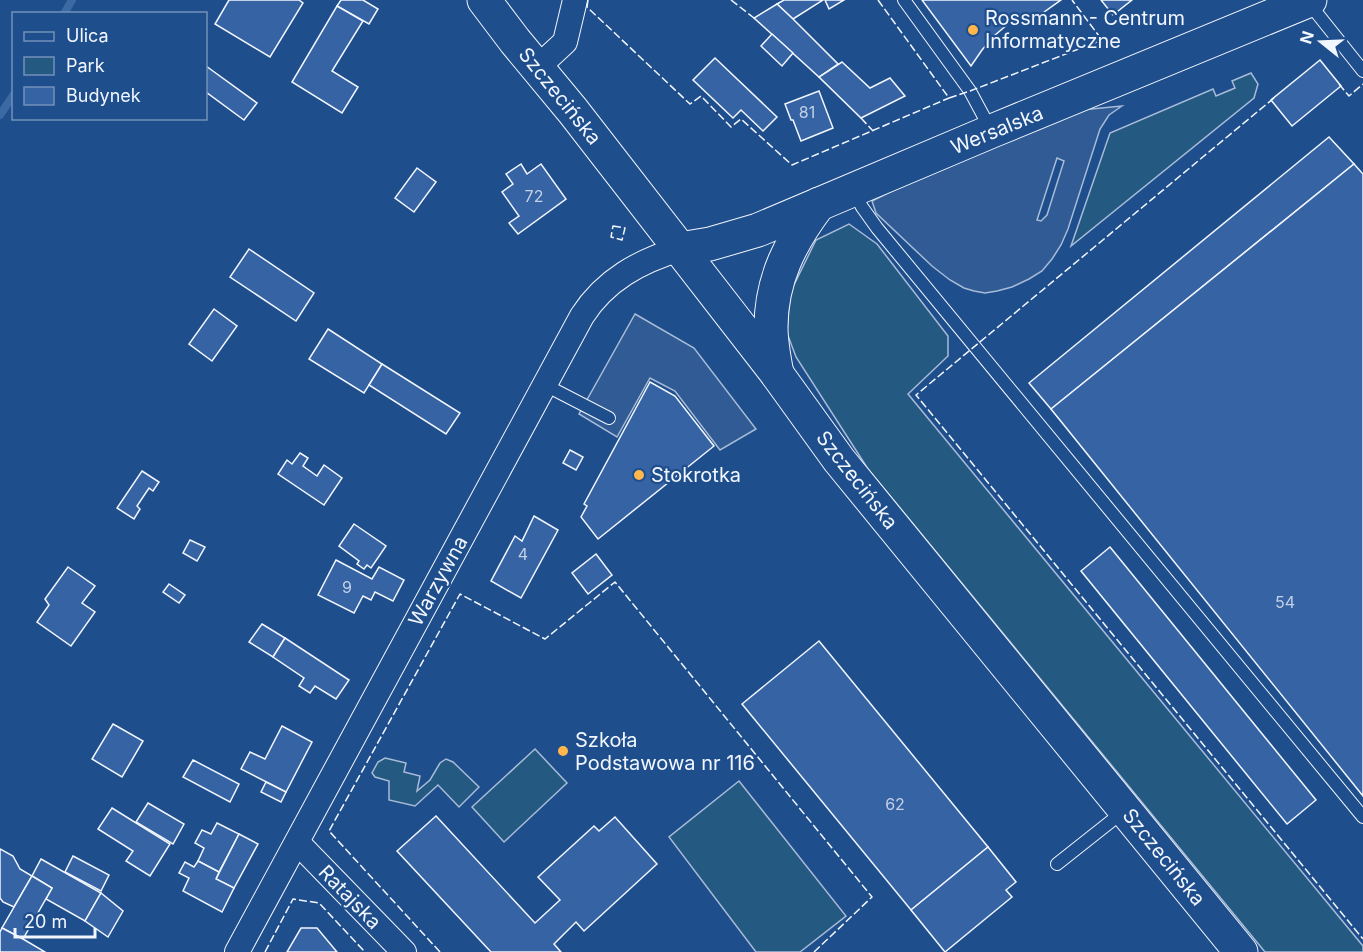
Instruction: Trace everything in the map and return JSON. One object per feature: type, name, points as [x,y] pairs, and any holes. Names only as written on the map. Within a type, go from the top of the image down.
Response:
[{"type":"main road","name":"Szczecińska","points":[[484,0],[777,374],[839,460],[1241,952]]},
{"type":"main road","name":"Wersalska","points":[[680,249],[710,244],[741,235],[1309,1]]},
{"type":"main road","points":[[777,374],[771,329],[779,273],[802,227],[819,204]]},
{"type":"street","points":[[537,68],[565,42],[575,0]]},
{"type":"street","name":"Warzywna","points":[[237,952],[582,316],[600,293],[623,274],[660,255],[680,249]]},
{"type":"street","name":"Ratajska","points":[[297,842],[404,952]]},
{"type":"lane","points":[[904,0],[970,91],[992,131]]},
{"type":"lane","points":[[1309,1],[1363,71]]},
{"type":"lane","points":[[866,184],[862,207],[884,237],[1363,817]]},
{"type":"lane","points":[[545,385],[609,418]]},
{"type":"lane","points":[[1057,864],[1125,810]]},
{"type":"green space","points":[[1251,73],[1258,84],[1254,98],[1071,246],[1110,133],[1213,89],[1216,96],[1235,88],[1232,81]]},
{"type":"green space","points":[[849,224],[877,244],[948,336],[948,356],[908,394],[1363,946],[1363,952],[1265,952],[868,469],[796,357],[787,333],[790,293],[816,240]]},
{"type":"green space","points":[[535,749],[567,783],[504,842],[472,807]]},
{"type":"green space","points":[[385,758],[406,763],[404,772],[420,776],[417,791],[430,780],[440,763],[446,759],[453,762],[479,787],[459,807],[438,785],[415,806],[389,800],[389,781],[375,777],[372,773],[378,762]]},
{"type":"green space","points":[[739,781],[846,916],[800,952],[756,952],[669,837]]},
{"type":"shaded area","points":[[1122,106],[1109,115],[1100,129],[1061,245],[1042,271],[1029,279],[1012,287],[985,293],[964,288],[932,266],[876,213],[872,201],[1081,110]],"holes":[[[1057,158],[1064,161],[1047,215],[1041,221],[1037,220]]]},
{"type":"shaded area","points":[[635,314],[694,348],[756,429],[720,450],[675,391],[650,378],[617,437],[579,414]]},
{"type":"building","points":[[229,0],[299,0],[303,3],[270,57],[215,24]]},
{"type":"building","points":[[341,0],[363,0],[378,9],[369,24],[337,6]]},
{"type":"building","points":[[784,0],[823,0],[793,19],[777,4]]},
{"type":"building","points":[[825,0],[844,0],[829,9]]},
{"type":"building","name":"Rossmann - Centrum Informatyczne","points":[[922,0],[1061,0],[1030,22],[1024,14],[1008,24],[994,36],[971,66]]},
{"type":"building","points":[[1101,0],[1132,0],[1113,15]]},
{"type":"building","points":[[777,4],[838,64],[819,77],[754,18]]},
{"type":"building","points":[[337,6],[363,21],[332,71],[358,87],[342,113],[292,82]]},
{"type":"building","points":[[772,34],[793,53],[782,66],[761,46]]},
{"type":"building","points":[[715,58],[777,117],[763,131],[741,110],[733,118],[693,80]]},
{"type":"building","points":[[1320,60],[1341,86],[1292,126],[1271,100]]},
{"type":"building","points":[[842,62],[870,88],[890,78],[905,96],[861,118],[819,77]]},
{"type":"building","points":[[207,67],[257,103],[244,120],[207,93]]},
{"type":"building","points":[[819,91],[833,128],[801,141],[785,104]]},
{"type":"building","points":[[1329,137],[1354,164],[1051,409],[1029,383]]},
{"type":"building","points":[[521,164],[527,174],[541,164],[566,199],[518,234],[509,223],[519,216],[502,192],[513,184],[506,174]]},
{"type":"building","points":[[1354,164],[1363,174],[1363,796],[1051,409]]},
{"type":"building","points":[[417,168],[436,182],[414,212],[395,198]]},
{"type":"building","points":[[249,249],[314,293],[296,321],[230,277]]},
{"type":"building","points":[[214,309],[237,326],[212,361],[189,344]]},
{"type":"building","points":[[328,329],[382,364],[364,393],[309,359]]},
{"type":"building","points":[[382,364],[460,413],[446,434],[369,385]]},
{"type":"building","name":"Stokrotka","points":[[650,382],[675,396],[714,446],[598,539],[581,517],[587,506],[584,504]]},
{"type":"building","points":[[570,450],[583,457],[576,470],[563,463]]},
{"type":"building","points":[[300,453],[308,458],[303,466],[317,476],[324,465],[342,478],[324,505],[278,474],[287,460],[292,464]]},
{"type":"building","points":[[142,471],[159,482],[153,491],[149,488],[137,506],[140,509],[134,519],[117,508]]},
{"type":"building","points":[[534,516],[558,530],[521,598],[491,581],[515,536],[522,541]]},
{"type":"building","points":[[354,524],[386,546],[371,568],[367,565],[364,569],[357,564],[359,561],[339,546]]},
{"type":"building","points":[[190,540],[205,547],[197,561],[183,553]]},
{"type":"building","points":[[1110,547],[1316,800],[1287,824],[1081,571]]},
{"type":"building","points":[[596,554],[612,575],[588,594],[572,573]]},
{"type":"building","points":[[336,560],[372,579],[379,567],[404,580],[393,601],[375,592],[371,600],[363,596],[354,613],[318,595]]},
{"type":"building","points":[[68,567],[95,586],[82,603],[95,612],[71,646],[37,622],[49,605],[45,599]]},
{"type":"building","points":[[169,584],[185,595],[179,603],[163,592]]},
{"type":"building","points":[[262,624],[285,638],[273,657],[249,642]]},
{"type":"building","points":[[285,638],[349,680],[336,699],[315,686],[310,693],[299,686],[304,678],[273,657]]},
{"type":"building","points":[[819,641],[988,847],[911,910],[742,704]]},
{"type":"building","points":[[113,724],[143,741],[122,777],[92,759]]},
{"type":"building","points":[[282,726],[312,742],[286,792],[241,769],[250,752],[265,759]]},
{"type":"building","points":[[193,760],[239,784],[230,802],[183,777]]},
{"type":"building","points":[[266,782],[286,792],[281,802],[261,792]]},
{"type":"building","points":[[148,803],[184,824],[173,844],[136,822]]},
{"type":"building","points":[[112,808],[170,844],[150,876],[126,861],[133,851],[98,829]]},
{"type":"building","points":[[436,816],[535,923],[560,900],[538,877],[594,826],[599,831],[615,817],[657,864],[584,931],[576,922],[554,944],[561,952],[491,952],[397,851]]},
{"type":"building","points":[[217,823],[239,834],[219,872],[198,861],[204,848],[195,843],[202,830],[211,834]]},
{"type":"building","points":[[239,834],[258,844],[234,888],[216,879]]},
{"type":"building","points":[[988,847],[1016,882],[1006,890],[1012,897],[945,952],[911,910]]},
{"type":"building","points":[[0,849],[13,856],[20,869],[32,876],[14,907],[0,898]]},
{"type":"building","points":[[73,856],[109,875],[101,891],[65,872]]},
{"type":"building","points":[[41,859],[101,893],[85,921],[46,899],[52,888],[32,876]]},
{"type":"building","points":[[198,861],[219,872],[216,879],[234,888],[222,912],[183,891],[189,878],[179,873],[185,862],[194,867]]},
{"type":"building","points":[[32,876],[52,888],[23,939],[2,928]]},
{"type":"building","points":[[101,893],[123,911],[108,937],[85,921]]},
{"type":"building","points":[[2,928],[23,939],[45,952],[0,952]]},
{"type":"building","points":[[301,928],[317,928],[337,952],[287,952]]},
{"type":"waterway","points":[[65,12],[72,0]]},
{"type":"waterway","points":[[0,115],[12,97]]},
{"type":"fence","points":[[588,0],[587,7],[690,104],[701,96],[731,127],[741,119],[792,165],[949,98]]},
{"type":"fence","points":[[731,0],[754,18]]},
{"type":"fence","points":[[878,0],[949,98],[1102,40],[1072,0]]},
{"type":"fence","points":[[1339,84],[1349,96],[1363,84]]},
{"type":"fence","points":[[1274,98],[916,395],[1363,939]]},
{"type":"fence","points":[[861,118],[873,131]]},
{"type":"fence","points":[[613,226],[625,228],[622,240],[611,237],[613,226]]},
{"type":"fence","points":[[440,952],[329,831],[460,594],[545,639],[615,582],[872,897],[814,952]]},
{"type":"fence","points":[[265,952],[293,899],[319,903],[365,952]]},
{"type":"place","name":"Rossmann - Centrum Informatyczne","points":[[973,30]]},
{"type":"place","name":"Stokrotka","points":[[639,475]]},
{"type":"place","name":"Szkoła Podstawowa nr 116","points":[[563,751]]}]
